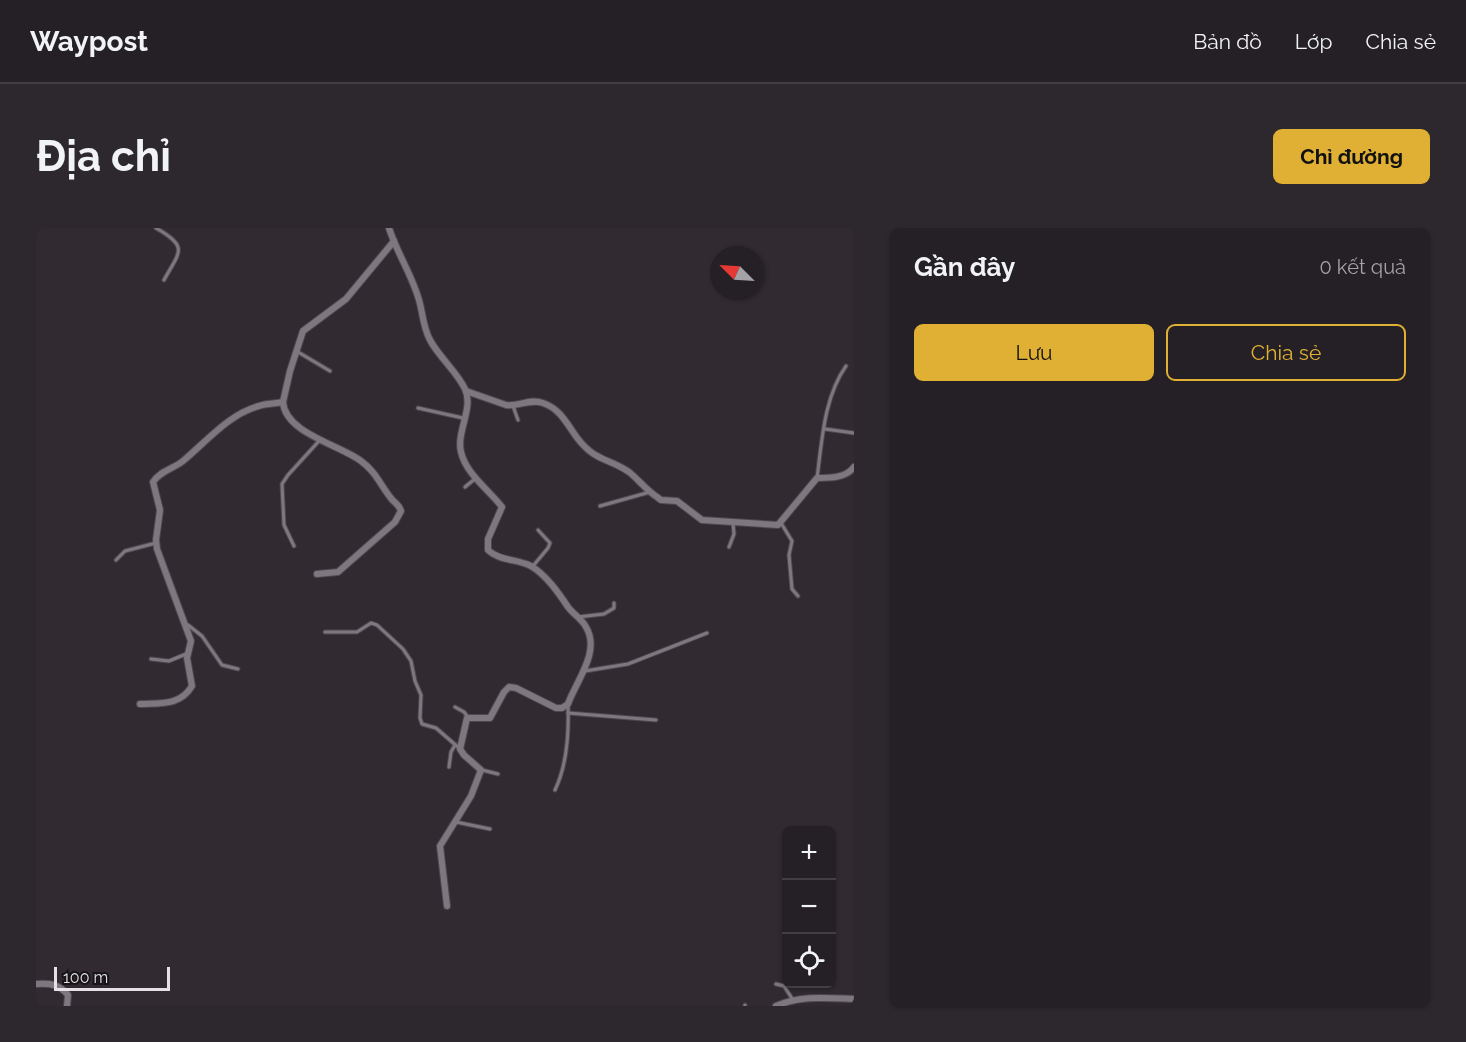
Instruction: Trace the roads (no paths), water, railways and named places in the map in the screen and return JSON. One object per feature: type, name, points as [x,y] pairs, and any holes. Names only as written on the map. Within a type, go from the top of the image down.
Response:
[{"type":"street","points":[[389,228],[420,302],[425,329],[430,341],[466,391],[461,452],[477,477],[502,507],[488,539],[488,550],[497,556],[532,567],[545,577],[586,626],[590,640],[590,654],[568,704],[562,708],[556,708],[516,688],[509,687],[490,718],[467,718],[458,747],[481,770],[471,796],[440,846],[447,906]]},
{"type":"street","points":[[317,574],[338,572],[354,560],[395,522],[401,511],[376,474],[362,461],[320,441],[284,412],[283,402],[303,331],[346,299],[394,241]]},
{"type":"street","points":[[466,391],[496,403],[513,406],[535,401],[549,406],[569,424],[577,438],[591,454],[627,471],[661,500],[677,501],[702,520],[774,526],[781,523],[789,510],[817,478],[848,474],[854,467]]},
{"type":"street","points":[[140,704],[175,702],[189,691],[192,680],[187,658],[192,644],[156,543],[160,506],[152,486],[155,478],[182,462],[210,436],[236,417],[259,406],[283,402]]},
{"type":"street","points":[[36,984],[50,983],[64,991],[68,995],[66,1006]]},
{"type":"street","points":[[776,1006],[793,1000],[814,997],[853,1001]]},
{"type":"lane","points":[[156,228],[176,241],[179,246],[178,254],[164,280]]},
{"type":"lane","points":[[296,351],[330,371]]},
{"type":"lane","points":[[817,478],[833,391],[846,366]]},
{"type":"lane","points":[[513,406],[518,420]]},
{"type":"lane","points":[[418,408],[464,418]]},
{"type":"lane","points":[[825,429],[854,433]]},
{"type":"lane","points":[[294,546],[284,525],[282,484],[320,441]]},
{"type":"lane","points":[[465,487],[477,477]]},
{"type":"lane","points":[[600,506],[650,492]]},
{"type":"lane","points":[[729,547],[734,530],[732,522]]},
{"type":"lane","points":[[781,523],[792,541],[789,555],[792,588],[798,596]]},
{"type":"lane","points":[[532,567],[550,543],[538,530]]},
{"type":"lane","points":[[117,560],[125,551],[156,543]]},
{"type":"lane","points":[[577,617],[609,612],[614,608],[614,603]]},
{"type":"lane","points":[[325,632],[357,632],[371,623],[377,625],[403,649],[411,661],[415,681],[421,694],[422,724],[436,728],[458,747],[450,755],[449,766]]},
{"type":"lane","points":[[186,624],[202,636],[222,664],[238,669]]},
{"type":"lane","points":[[583,671],[628,664],[707,633]]},
{"type":"lane","points":[[151,659],[169,661],[188,653]]},
{"type":"lane","points":[[555,789],[560,779],[566,752],[568,704]]},
{"type":"lane","points":[[455,707],[464,712],[467,718]]},
{"type":"lane","points":[[568,713],[656,720]]},
{"type":"lane","points":[[481,770],[498,774]]},
{"type":"lane","points":[[455,822],[489,829]]},
{"type":"lane","points":[[776,984],[784,986],[793,1000]]}]
